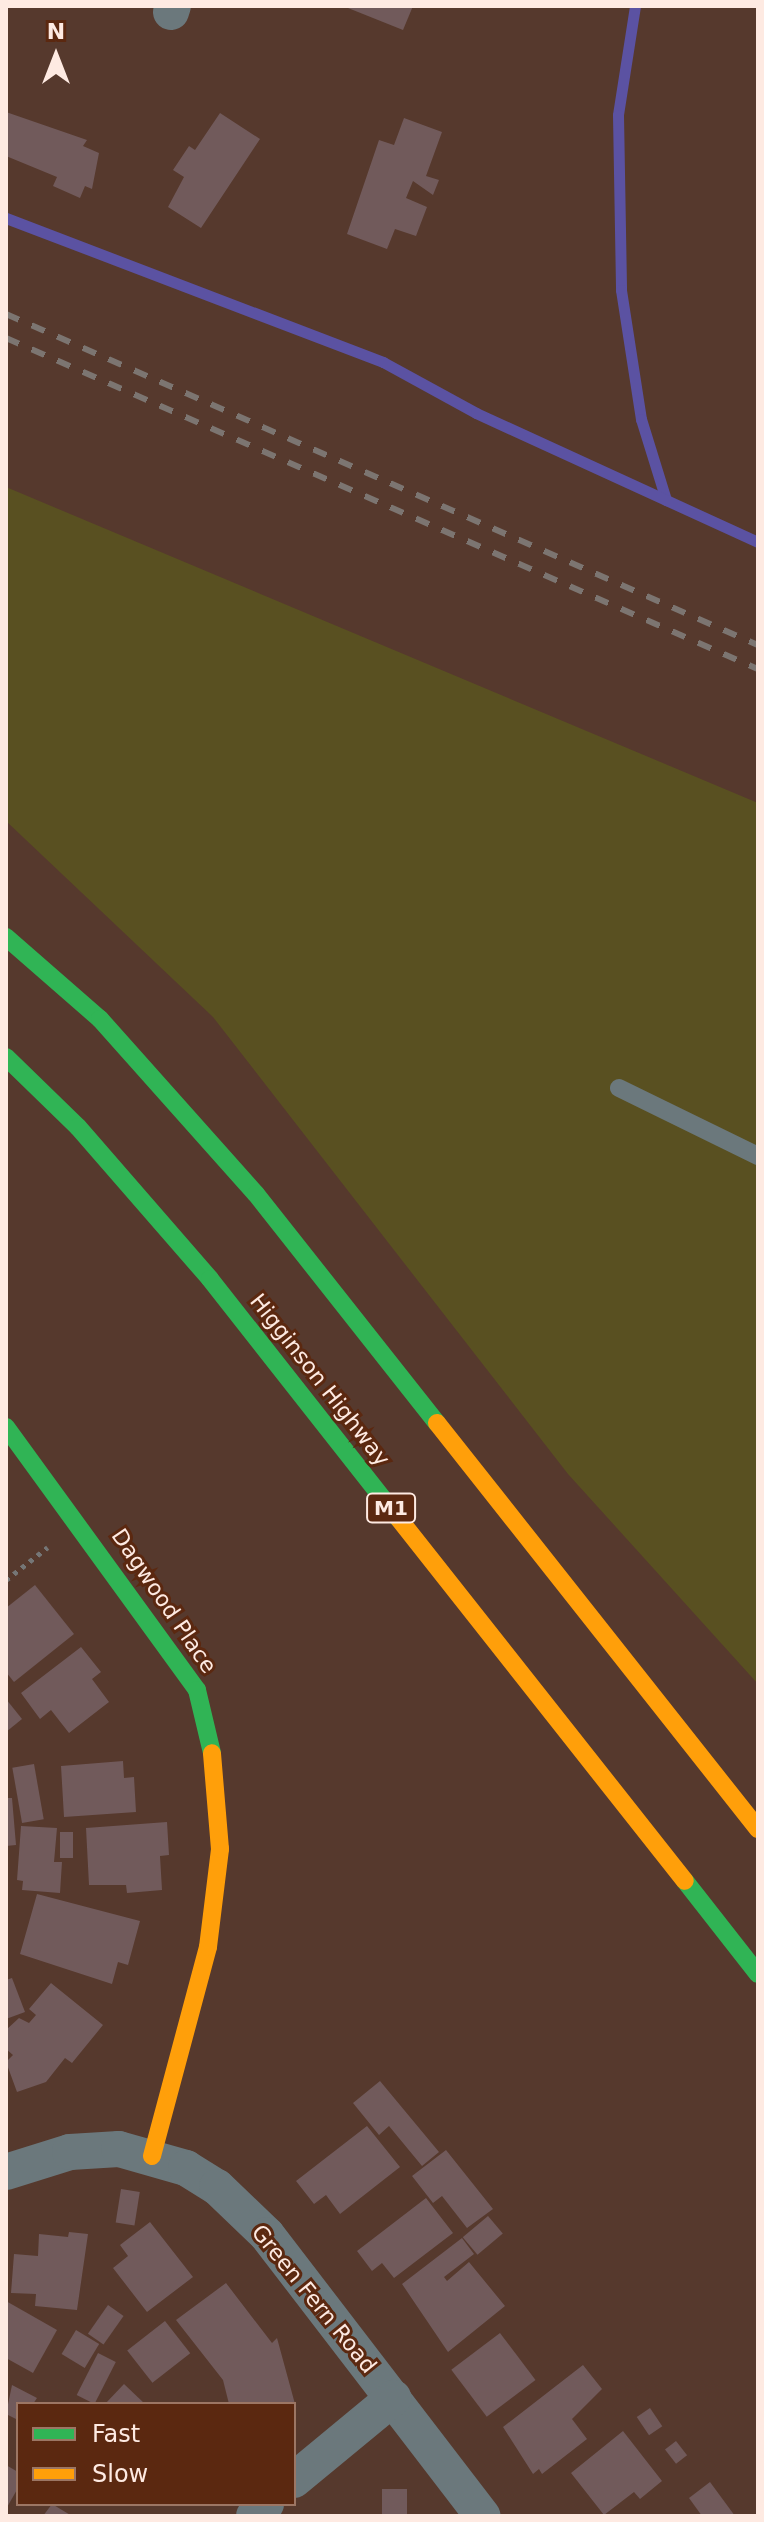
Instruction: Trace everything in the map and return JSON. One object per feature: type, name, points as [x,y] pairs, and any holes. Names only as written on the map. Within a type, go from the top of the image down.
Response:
[{"type":"main road","points":[[6,937],[100,1019],[256,1194],[758,1829]]},
{"type":"main road","name":"Higginson Highway","points":[[6,1057],[78,1127],[210,1279],[758,1974]]},
{"type":"main road","name":"Dagwood Place","points":[[6,1427],[80,1522],[197,1690],[210,1730],[220,1849],[208,1947],[152,2156]]},
{"type":"street","name":"Green Fern Road","points":[[6,2172],[70,2152],[119,2149],[152,2156],[217,2187],[267,2235],[483,2516]]},
{"type":"street","points":[[296,2478],[393,2398]]},
{"type":"lane","points":[[619,1088],[758,1156]]},
{"type":"path","points":[[6,1580],[80,1522]]},
{"type":"shaded area","points":[[6,487],[758,803],[758,1684],[568,1474],[213,1017],[6,821]]},
{"type":"building","points":[[343,6],[413,6],[403,30]]},
{"type":"building","points":[[6,112],[87,140],[83,146],[99,153],[92,189],[85,186],[80,198],[53,186],[57,177],[6,156]]},
{"type":"building","points":[[220,113],[260,139],[201,228],[168,207],[184,177],[173,170],[189,146],[195,150]]},
{"type":"building","points":[[404,118],[442,132],[426,176],[439,180],[433,195],[413,181],[406,198],[427,207],[416,236],[395,229],[387,249],[347,234],[379,140],[394,145]]},
{"type":"building","points":[[35,1585],[74,1634],[14,1682],[6,1672],[6,1608]]},
{"type":"building","points":[[81,1647],[101,1672],[92,1679],[109,1702],[69,1733],[51,1710],[40,1719],[21,1693]]},
{"type":"building","points":[[6,1699],[22,1719],[6,1732]]},
{"type":"building","points":[[123,1761],[124,1778],[134,1777],[136,1812],[64,1817],[61,1766]]},
{"type":"building","points":[[34,1764],[44,1819],[22,1823],[12,1768]]},
{"type":"building","points":[[6,1798],[12,1798],[16,1845],[6,1846]]},
{"type":"building","points":[[167,1822],[169,1855],[160,1856],[162,1890],[127,1893],[126,1885],[89,1885],[86,1828]]},
{"type":"building","points":[[21,1826],[57,1828],[54,1862],[62,1862],[60,1893],[22,1890],[23,1881],[17,1880]]},
{"type":"building","points":[[60,1832],[73,1832],[73,1858],[60,1858]]},
{"type":"building","points":[[37,1894],[140,1921],[128,1965],[118,1962],[112,1984],[20,1954]]},
{"type":"building","points":[[12,1978],[25,2012],[6,2019],[6,1980]]},
{"type":"building","points":[[51,1983],[103,2025],[72,2063],[65,2058],[46,2082],[17,2092],[6,2062],[13,2055],[6,2049],[6,2030],[19,2018],[29,2023],[36,2015],[29,2009]]},
{"type":"building","points":[[380,2081],[439,2152],[422,2166],[389,2126],[379,2135],[353,2103]]},
{"type":"building","points":[[367,2126],[400,2167],[340,2214],[326,2195],[314,2204],[296,2181]]},
{"type":"building","points":[[446,2150],[493,2209],[467,2228],[442,2196],[433,2203],[412,2176]]},
{"type":"building","points":[[121,2189],[140,2192],[134,2226],[116,2223]]},
{"type":"building","points":[[426,2198],[453,2233],[394,2278],[382,2263],[372,2271],[357,2251]]},
{"type":"building","points":[[488,2216],[503,2234],[478,2255],[463,2237]]},
{"type":"building","points":[[150,2222],[193,2277],[147,2312],[113,2268],[128,2256],[120,2245]]},
{"type":"building","points":[[69,2232],[88,2234],[77,2310],[35,2306],[36,2294],[11,2293],[14,2254],[38,2256],[39,2234],[68,2237]]},
{"type":"building","points":[[462,2238],[474,2254],[444,2277],[447,2281],[469,2262],[505,2306],[448,2352],[402,2284]]},
{"type":"building","points":[[226,2283],[272,2343],[277,2338],[294,2402],[228,2402],[223,2380],[176,2320]]},
{"type":"building","points":[[6,2301],[57,2330],[33,2373],[6,2358]]},
{"type":"building","points":[[108,2305],[124,2316],[103,2345],[88,2334]]},
{"type":"building","points":[[165,2321],[190,2353],[152,2383],[127,2351]]},
{"type":"building","points":[[76,2330],[99,2344],[85,2368],[62,2354]]},
{"type":"building","points":[[500,2333],[536,2380],[487,2417],[451,2370]]},
{"type":"building","points":[[98,2353],[116,2362],[95,2402],[77,2395]]},
{"type":"building","points":[[583,2365],[602,2389],[572,2419],[587,2439],[542,2474],[539,2469],[533,2474],[503,2427]]},
{"type":"building","points":[[124,2384],[143,2402],[107,2402]]},
{"type":"building","points":[[12,2385],[37,2398],[34,2402],[16,2402],[16,2419],[6,2414]]},
{"type":"building","points":[[650,2408],[662,2426],[649,2435],[637,2417]]},
{"type":"building","points":[[623,2431],[662,2481],[640,2499],[634,2492],[604,2515],[571,2473]]},
{"type":"building","points":[[676,2441],[687,2455],[676,2464],[665,2450]]},
{"type":"building","points":[[6,2465],[16,2471],[16,2492],[6,2509]]},
{"type":"building","points":[[710,2482],[735,2516],[702,2516],[689,2498]]},
{"type":"building","points":[[382,2489],[407,2489],[407,2516],[382,2516]]},
{"type":"building","points":[[50,2506],[55,2506],[72,2516],[43,2516]]},
{"type":"waterway","points":[[635,6],[618,115],[621,290],[641,419],[666,500]]},
{"type":"waterway","points":[[6,218],[383,362],[476,413],[758,542]]},
{"type":"railway","points":[[6,314],[758,645]]},
{"type":"railway","points":[[6,338],[758,669]]},
{"type":"traffic: fast","points":[[6,937],[100,1019],[256,1194],[437,1423]]},
{"type":"traffic: fast","points":[[6,1057],[78,1127],[210,1279],[399,1519]]},
{"type":"traffic: fast","points":[[6,1427],[197,1690],[212,1753]]},
{"type":"traffic: fast","points":[[685,1881],[758,1974]]},
{"type":"traffic: slow","points":[[437,1423],[758,1829]]},
{"type":"traffic: slow","points":[[399,1519],[685,1881]]},
{"type":"traffic: slow","points":[[152,2156],[208,1947],[220,1849],[212,1753]]}]
